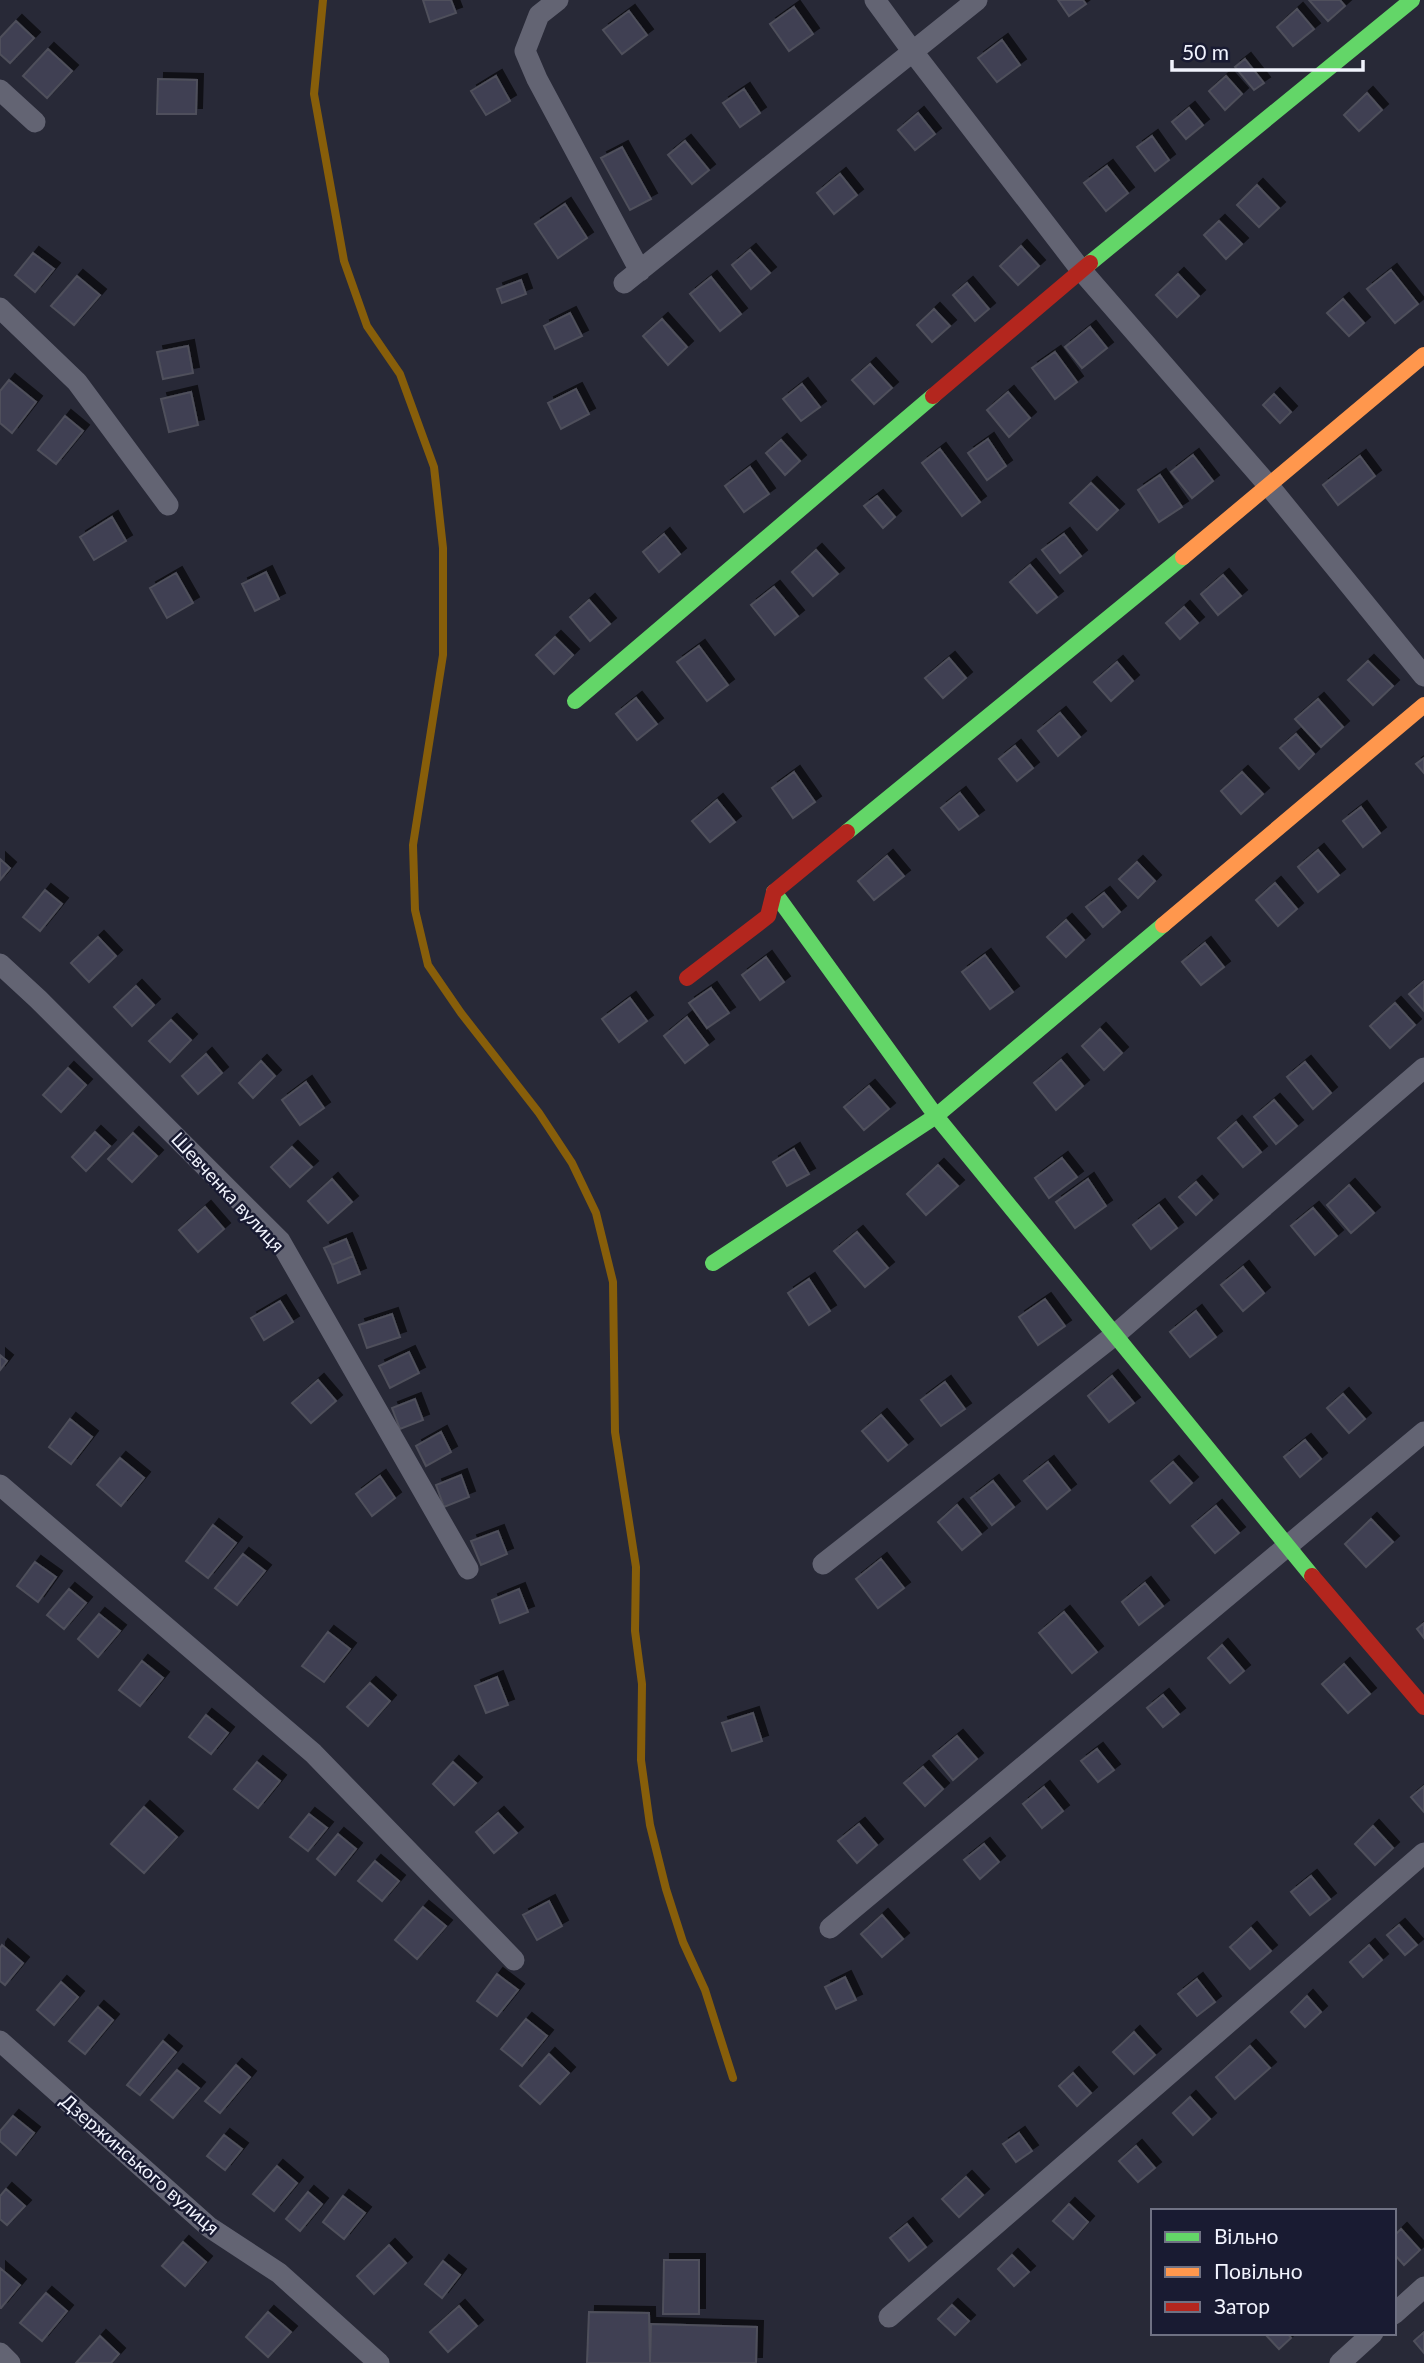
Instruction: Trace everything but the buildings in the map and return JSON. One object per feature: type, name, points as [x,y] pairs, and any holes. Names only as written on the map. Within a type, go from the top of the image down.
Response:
[{"type":"street","points":[[558,0],[539,15],[525,51],[632,277],[977,0]]},
{"type":"street","points":[[875,0],[1081,270],[1269,486],[1424,676]]},
{"type":"street","points":[[575,701],[1081,270],[1412,0]]},
{"type":"street","points":[[0,90],[35,122]]},
{"type":"street","points":[[0,308],[77,382],[168,505]]},
{"type":"street","points":[[687,978],[768,916],[774,892],[1269,486],[1424,355]]},
{"type":"street","points":[[713,1263],[936,1116],[1424,705]]},
{"type":"street","points":[[774,892],[936,1116],[1288,1547],[1424,1707]]},
{"type":"street","name":"Шевченка вулиця","points":[[0,964],[280,1241],[468,1569]]},
{"type":"street","points":[[823,1564],[1116,1334],[1424,1068]]},
{"type":"street","points":[[830,1928],[1424,1432]]},
{"type":"street","points":[[0,1485],[313,1753],[514,1960]]},
{"type":"street","points":[[889,2317],[1424,1853]]},
{"type":"street","name":"Дзержинського вулиця","points":[[0,2041],[209,2227],[279,2273],[379,2363]]},
{"type":"street","points":[[1396,2312],[1424,2287]]},
{"type":"street","points":[[1340,2363],[1371,2335]]},
{"type":"street","points":[[0,2353],[10,2363]]},
{"type":"waterway","points":[[323,0],[314,94],[344,261],[367,326],[400,374],[434,467],[443,548],[443,655],[413,845],[415,910],[428,965],[461,1013],[539,1113],[572,1163],[596,1213],[613,1282],[615,1432],[636,1567],[635,1631],[642,1684],[641,1760],[650,1825],[683,1942],[705,1990],[733,2078]]},
{"type":"traffic: fast","points":[[1090,263],[1412,0]]},
{"type":"traffic: fast","points":[[575,701],[933,396]]},
{"type":"traffic: fast","points":[[847,832],[1183,557]]},
{"type":"traffic: fast","points":[[774,892],[936,1116],[1312,1576]]},
{"type":"traffic: fast","points":[[713,1263],[936,1116],[1163,925]]},
{"type":"traffic: slow","points":[[1183,557],[1424,355]]},
{"type":"traffic: slow","points":[[1163,925],[1424,705]]},
{"type":"traffic: jam","points":[[933,396],[1090,263]]},
{"type":"traffic: jam","points":[[687,978],[768,916],[774,892],[847,832]]},
{"type":"traffic: jam","points":[[1312,1576],[1424,1707]]}]
